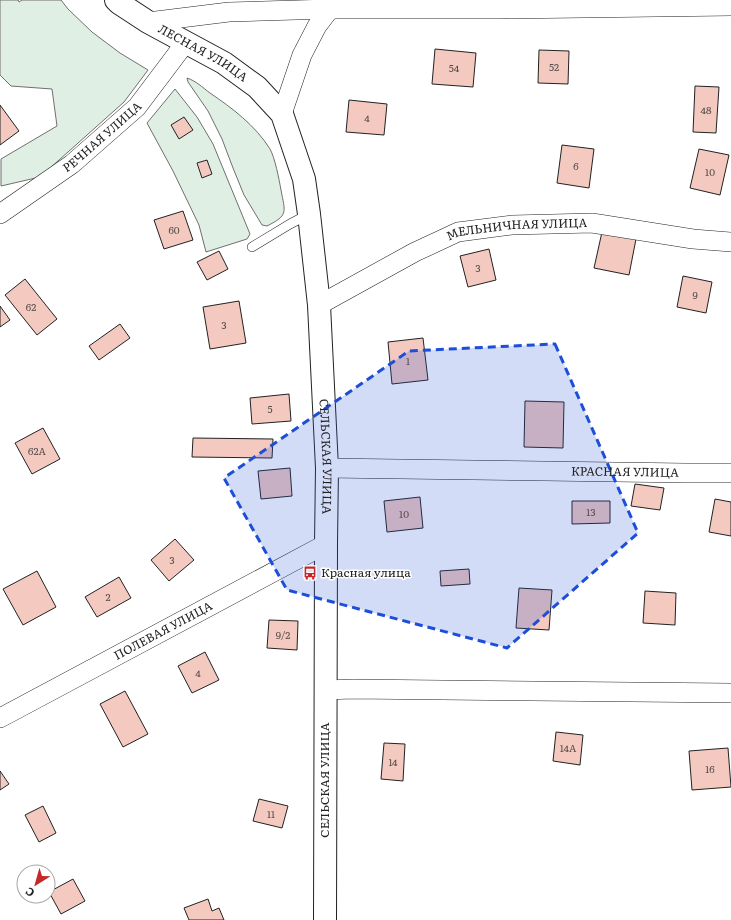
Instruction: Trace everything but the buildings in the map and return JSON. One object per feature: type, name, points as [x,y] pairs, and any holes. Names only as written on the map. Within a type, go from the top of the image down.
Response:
[{"type":"main road","name":"ЛЕСНАЯ УЛИЦА","points":[[116,0],[148,22],[224,63],[252,83],[282,114]]},
{"type":"main road","name":"СЕЛЬСКАЯ УЛИЦА","points":[[282,114],[304,179],[310,214],[319,305],[327,468],[325,920]]},
{"type":"street","points":[[148,22],[229,12],[330,9],[500,5],[731,6]]},
{"type":"street","points":[[282,114],[302,55],[317,26],[330,9]]},
{"type":"street","name":"РЕЧНАЯ УЛИЦА","points":[[0,214],[72,164],[137,107],[186,42]]},
{"type":"street","name":"МЕЛЬНИЧНАЯ УЛИЦА","points":[[319,305],[415,252],[458,232],[512,225],[592,223],[693,239],[731,242]]},
{"type":"street","name":"КРАСНАЯ УЛИЦА","points":[[327,468],[731,473]]},
{"type":"street","name":"ПОЛЕВАЯ УЛИЦА","points":[[0,718],[326,544]]},
{"type":"street","points":[[326,690],[731,693]]},
{"type":"lane","points":[[252,247],[310,214]]},
{"type":"highlighted area","points":[[555,344],[638,533],[507,648],[287,590],[224,478],[409,351]]},
{"type":"green space","points":[[0,0],[18,0],[19,2],[22,0],[61,0],[68,9],[92,32],[120,53],[148,70],[124,102],[40,177],[1,186],[1,159],[57,126],[52,89],[11,86],[0,75]]},
{"type":"green space","points":[[187,78],[199,84],[243,118],[264,140],[270,149],[277,169],[284,203],[284,212],[279,219],[267,226],[262,225],[244,195],[222,139],[208,111],[188,82]]},
{"type":"green space","points":[[175,89],[197,117],[213,144],[250,234],[247,239],[206,252],[199,225],[173,171],[147,123]]},
{"type":"place","name":"Красная улица","points":[[310,573]]}]
